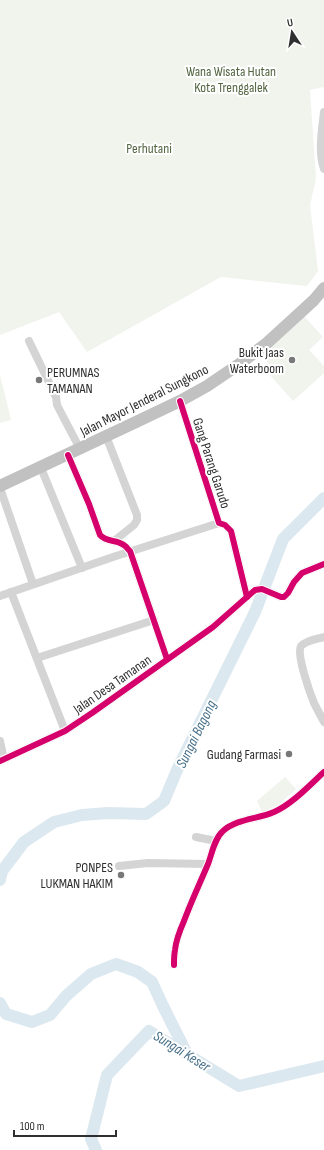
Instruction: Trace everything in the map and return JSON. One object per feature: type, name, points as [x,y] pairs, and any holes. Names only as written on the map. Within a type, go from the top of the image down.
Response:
[{"type":"highway","name":"Jalan Mayor Jenderal Sungkono","points":[[0,487],[180,401],[207,386],[267,344],[314,300],[324,288]]},
{"type":"street","points":[[324,112],[321,150],[324,169]]},
{"type":"street","points":[[29,341],[56,397],[57,405],[80,449]]},
{"type":"street","name":"Gang Parang Garudo","points":[[180,401],[219,523],[226,525],[231,531],[247,597]]},
{"type":"street","points":[[106,436],[137,514],[137,520],[134,525],[114,542]]},
{"type":"street","points":[[68,455],[89,504],[100,535],[103,538],[120,543],[130,551],[167,659]]},
{"type":"street","points":[[41,468],[82,568]]},
{"type":"street","points":[[0,487],[33,584]]},
{"type":"street","points":[[0,596],[130,551],[219,523]]},
{"type":"street","name":"Jalan Desa Tamanan","points":[[2,760],[65,731],[120,694],[213,627],[255,590],[262,589],[284,597],[302,573],[324,564]]},
{"type":"street","points":[[11,592],[38,658],[65,731]]},
{"type":"street","points":[[38,658],[154,620]]},
{"type":"street","points":[[324,637],[304,644],[300,649],[305,676],[314,702],[324,722]]},
{"type":"street","points":[[0,741],[2,760]]},
{"type":"street","points":[[174,965],[175,949],[180,931],[216,841],[223,831],[240,822],[274,812],[285,806],[311,785],[324,772]]},
{"type":"street","points":[[196,837],[216,841]]},
{"type":"street","points":[[119,866],[148,863],[208,864]]},
{"type":"green space","name":"Perhutani","points":[[0,0],[324,0],[324,87],[310,90],[316,179],[310,205],[318,271],[307,286],[221,277],[87,352],[59,312],[0,335]]},
{"type":"green space","name":"Bukit Jaas Waterboom","points":[[303,315],[323,337],[309,350],[324,366],[324,373],[293,401],[270,375],[275,371],[260,354]]},
{"type":"green space","points":[[0,375],[11,420],[0,423]]},
{"type":"green space","points":[[285,777],[296,789],[278,805],[262,812],[257,801]]},
{"type":"waterway","name":"Sungai Bagong","points":[[0,880],[2,871],[24,842],[54,822],[82,815],[108,813],[146,814],[164,801],[177,770],[255,612],[283,539],[324,498]]},
{"type":"waterway","name":"Sungai Bagong","points":[[0,1003],[6,1014],[32,1022],[50,1015],[66,996],[91,974],[116,964],[138,972],[152,982],[187,1054]]},
{"type":"waterway","name":"Sungai Keser","points":[[96,1150],[91,1139],[107,1075],[149,1031],[239,1086],[324,1066]]},
{"type":"cycle path","points":[[180,401],[219,523],[225,525],[231,531],[247,597]]},
{"type":"cycle path","points":[[68,455],[89,504],[100,535],[106,539],[119,542],[126,546],[130,551],[167,659]]},
{"type":"cycle path","points":[[0,761],[65,731],[92,713],[213,627],[255,590],[262,589],[284,597],[302,573],[324,564]]},
{"type":"cycle path","points":[[174,965],[178,935],[208,864],[215,842],[220,834],[234,824],[274,812],[287,805],[324,772]]},
{"type":"place","name":"Bukit Jaas Waterboom","points":[[292,360]]},
{"type":"place","name":"PERUMNAS TAMANAN","points":[[39,380]]},
{"type":"place","name":"Gudang Farmasi","points":[[289,754]]},
{"type":"place","name":"PONPES LUKMAN HAKIM","points":[[121,875]]},
{"type":"park label","name":"Wana Wisata Hutan Kota Trenggalek","points":[[231,80]]}]
